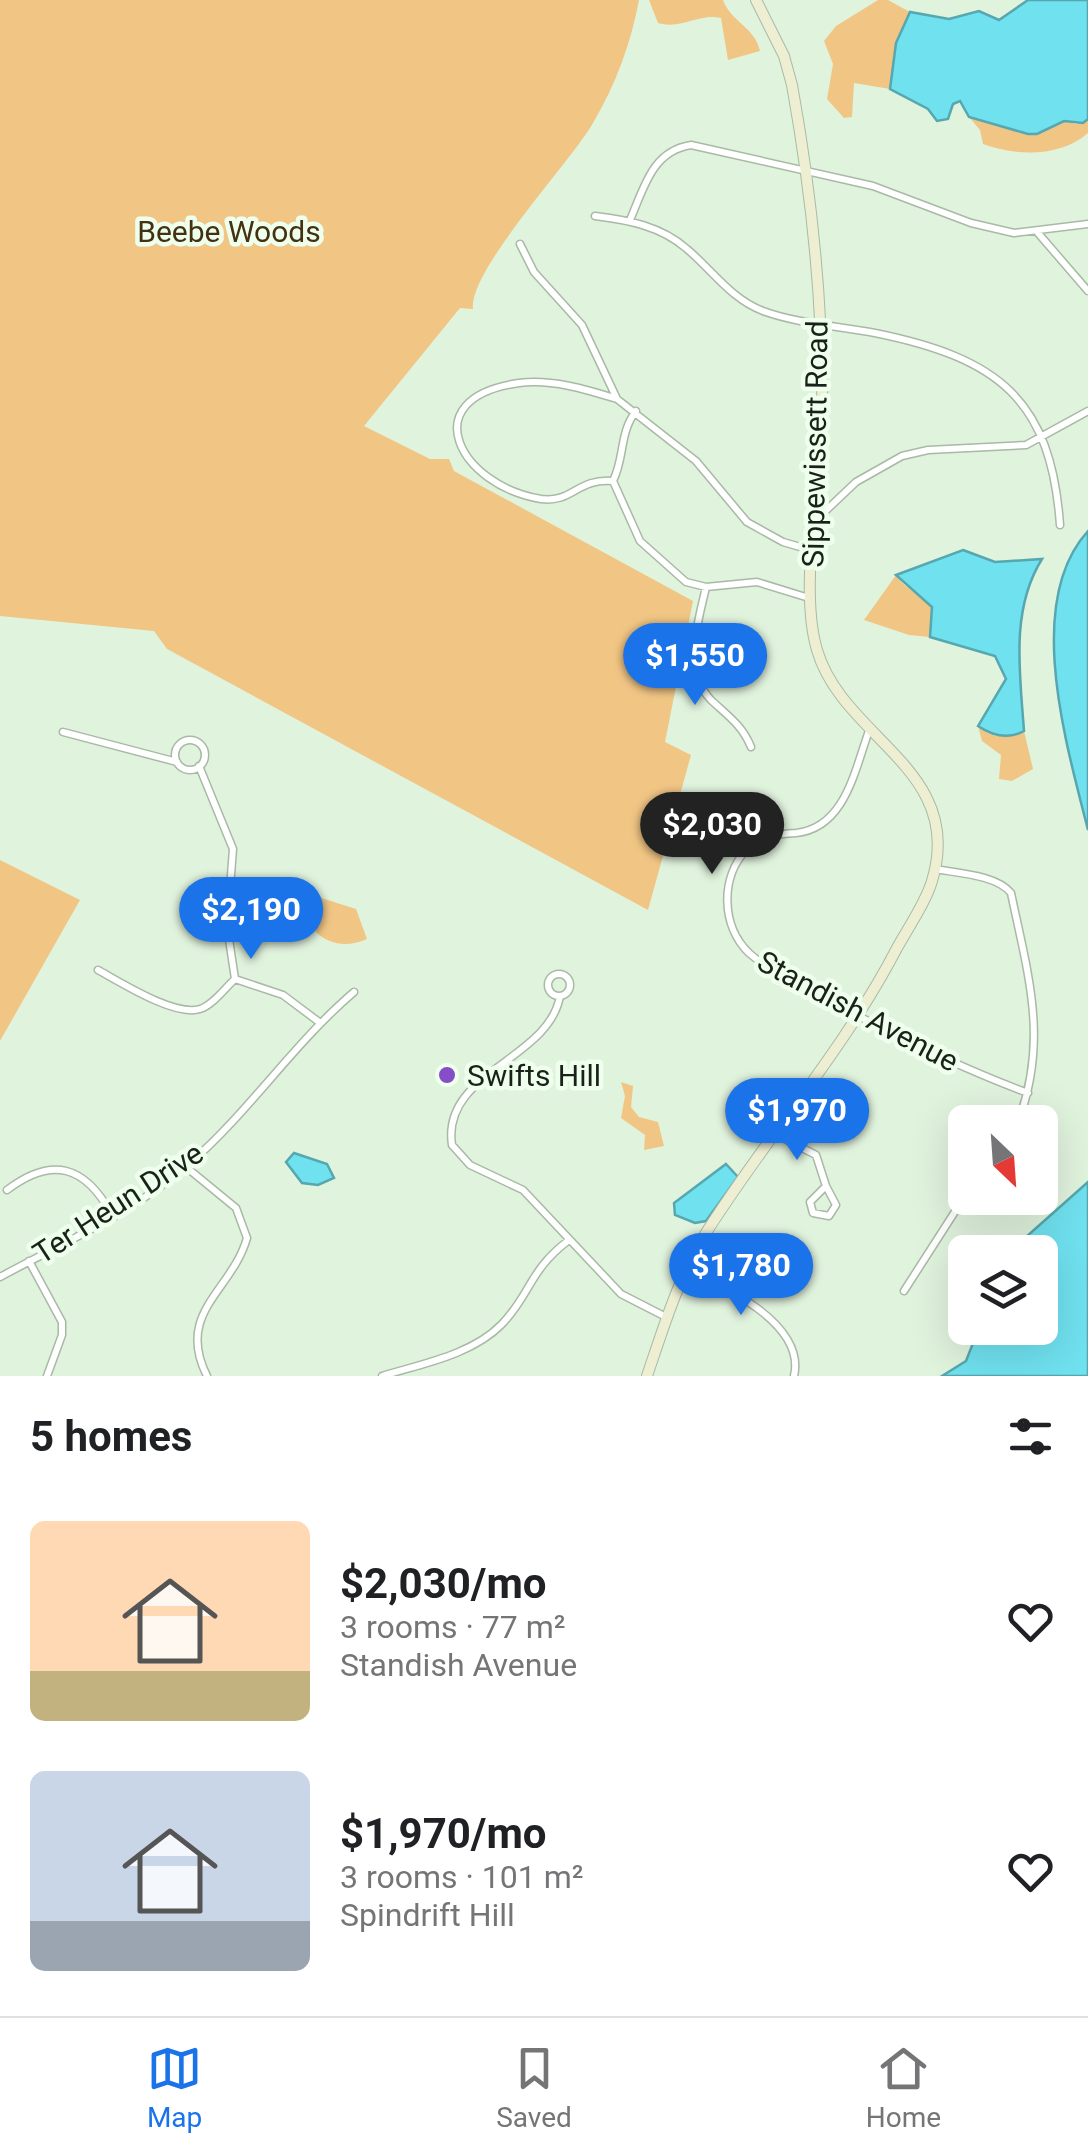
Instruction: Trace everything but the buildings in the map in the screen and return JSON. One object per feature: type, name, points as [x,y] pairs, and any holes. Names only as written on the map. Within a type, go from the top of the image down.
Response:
[{"type":"main road","name":"Sippewissett Road","points":[[647,1376],[684,1274],[711,1226],[860,1018],[924,900],[935,869],[936,821],[925,794],[895,750],[845,703],[824,671],[814,638],[810,599],[818,500],[820,324],[804,168],[789,70],[756,0]]},
{"type":"street","points":[[630,220],[653,166],[680,147],[710,147],[892,192],[988,227],[1038,233],[1088,224]]},
{"type":"street","points":[[596,216],[630,220],[676,240],[744,302],[762,311],[880,334],[980,368],[1020,396],[1042,435],[1060,500],[1060,525]]},
{"type":"street","points":[[1038,233],[1088,291]]},
{"type":"street","points":[[520,244],[534,272],[582,325],[617,399]]},
{"type":"street","points":[[613,481],[590,480],[570,494],[538,498],[503,486],[468,462],[457,442],[456,428],[483,394],[520,383],[553,383],[617,399],[696,460],[747,522],[769,536],[814,552]]},
{"type":"street","points":[[636,411],[624,428],[624,456],[613,481],[640,541],[686,582],[706,587],[757,582],[810,599]]},
{"type":"street","points":[[817,519],[876,468],[902,456],[928,450],[1026,445],[1088,411]]},
{"type":"street","points":[[818,500],[842,494]]},
{"type":"street","points":[[706,587],[698,621],[696,676],[711,699],[740,724],[751,747]]},
{"type":"street","name":"Standish Avenue","points":[[870,728],[846,793],[831,818],[818,828],[758,840],[746,850],[726,893],[733,930],[747,951],[860,1018],[923,1051],[1028,1093]]},
{"type":"street","points":[[63,732],[177,762],[189,769],[199,766]]},
{"type":"street","points":[[177,762],[180,744],[193,740],[204,749],[199,766],[233,849],[227,926],[235,979]]},
{"type":"street","points":[[935,869],[1006,886],[1010,893],[1034,1009],[1035,1064],[1024,1105]]},
{"type":"street","points":[[98,970],[152,998],[192,1010],[206,1006],[235,979]]},
{"type":"street","points":[[235,979],[284,994],[319,1022]]},
{"type":"street","name":"Ter Heun Drive","points":[[0,1277],[186,1167],[243,1111],[319,1022],[354,992]]},
{"type":"street","points":[[560,996],[548,1026],[464,1098],[450,1137],[463,1160],[518,1187],[618,1292],[668,1317]]},
{"type":"street","points":[[777,1135],[816,1155],[836,1206],[832,1214],[820,1218],[813,1214],[810,1202],[826,1186]]},
{"type":"street","points":[[186,1167],[236,1208],[247,1238],[203,1310],[198,1347],[207,1376]]},
{"type":"street","points":[[6,1190],[39,1171],[60,1168],[94,1185],[112,1214]]},
{"type":"street","points":[[904,1291],[953,1215]]},
{"type":"street","points":[[382,1376],[410,1372],[468,1347],[499,1327],[537,1267],[569,1240]]},
{"type":"street","points":[[29,1262],[62,1322],[62,1335],[47,1376]]},
{"type":"street","points":[[684,1274],[728,1291],[765,1314],[792,1353],[794,1376]]},
{"type":"green space","name":"Beebe Woods","points":[[0,0],[639,0],[622,63],[601,108],[486,270],[473,309],[460,308],[364,426],[430,459],[449,459],[454,471],[693,601],[665,742],[691,755],[648,910],[167,649],[154,631],[0,616]]},
{"type":"green space","points":[[649,0],[723,0],[753,36],[760,51],[728,60],[721,18],[658,23]]},
{"type":"green space","points":[[878,0],[888,0],[910,12],[896,43],[890,89],[854,83],[852,117],[844,118],[827,99],[833,64],[824,41],[836,26]]},
{"type":"green space","points":[[969,117],[1036,134],[1064,121],[1076,124],[1088,119],[1088,133],[1051,151],[1009,151],[983,144],[980,130]]},
{"type":"green space","points":[[896,575],[932,608],[930,637],[909,635],[864,620]]},
{"type":"green space","points":[[978,726],[995,736],[1024,731],[1033,769],[1012,781],[999,779],[1001,755],[982,741]]},
{"type":"green space","points":[[0,860],[80,900],[0,1041]]},
{"type":"green space","points":[[315,896],[356,909],[367,939],[334,943],[317,933],[300,904]]},
{"type":"green space","points":[[621,1082],[633,1086],[631,1107],[639,1117],[658,1122],[664,1146],[644,1150],[645,1135],[621,1118],[625,1096]]},
{"type":"water","points":[[1028,0],[1088,0],[1088,119],[1083,123],[1064,121],[1037,134],[1028,134],[969,117],[960,101],[953,104],[948,119],[937,121],[928,109],[890,89],[896,43],[910,12],[949,19],[979,11],[999,20]]},
{"type":"water","points":[[1088,531],[1088,830],[1062,717],[1054,635],[1058,596],[1068,561]]},
{"type":"water","points":[[963,550],[995,562],[1042,559],[1025,599],[1021,621],[1024,731],[1018,734],[1001,736],[978,726],[1006,679],[995,656],[930,637],[932,607],[896,575]]},
{"type":"water","points":[[294,1153],[327,1164],[334,1178],[318,1185],[302,1183],[286,1162]]},
{"type":"water","points":[[726,1164],[738,1177],[706,1221],[695,1223],[675,1215],[674,1203]]},
{"type":"water","points":[[1088,1182],[1088,1376],[942,1376],[966,1361],[972,1345],[1058,1345],[1058,1235],[1028,1235],[1051,1215],[1058,1215],[1058,1209]]},
{"type":"place","name":"Swifts Hill","points":[[447,1075]]}]
